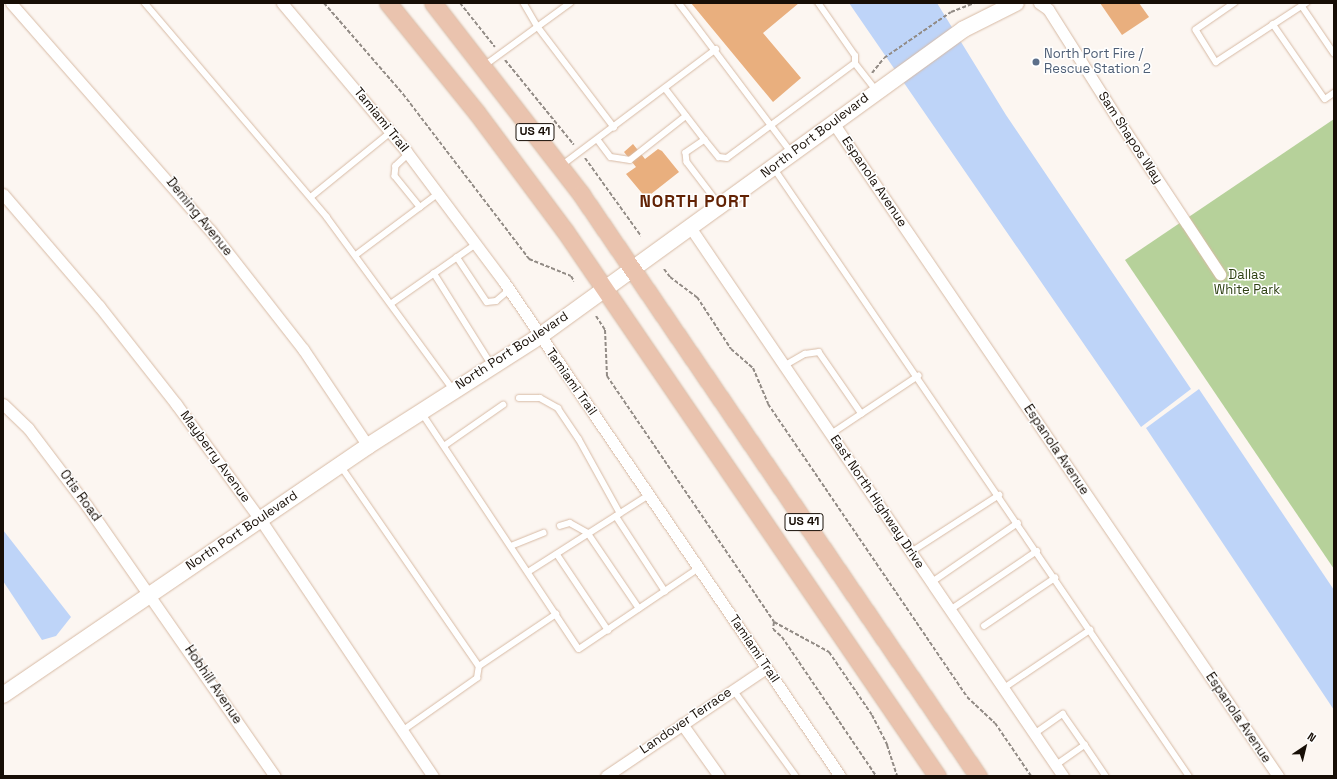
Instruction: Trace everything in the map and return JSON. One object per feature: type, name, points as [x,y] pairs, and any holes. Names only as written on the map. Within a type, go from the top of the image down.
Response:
[{"type":"main road","name":"US 41","points":[[388,3],[500,143],[605,289],[937,776]]},
{"type":"main road","name":"US 41","points":[[433,3],[484,66],[560,166],[631,267],[978,776]]},
{"type":"street","name":"Deming Avenue","points":[[11,3],[210,230],[303,349],[368,446]]},
{"type":"street","name":"Tamiami Trail","points":[[282,3],[409,154],[510,290],[838,776]]},
{"type":"street","name":"North Port Boulevard","points":[[3,695],[420,411],[540,336],[605,289],[631,267],[720,206],[834,124],[871,84],[893,78],[964,29],[1016,3]]},
{"type":"street","name":"Sam Shapos Way","points":[[1039,3],[1048,9],[1122,126],[1220,274]]},
{"type":"street","name":"Espanola Avenue","points":[[834,124],[1278,776]]},
{"type":"street","name":"Mayberry Avenue","points":[[3,194],[138,355],[260,520],[433,776]]},
{"type":"street","name":"East North Highway Drive","points":[[690,227],[1063,776]]},
{"type":"street","name":"Otis Road","points":[[3,404],[47,452],[151,594]]},
{"type":"street","name":"Hobhill Avenue","points":[[151,594],[275,776]]},
{"type":"street","name":"Landover Terrace","points":[[606,776],[766,668]]},
{"type":"street","points":[[682,724],[719,776]]},
{"type":"lane","points":[[145,3],[312,198],[392,303],[453,389]]},
{"type":"lane","points":[[524,3],[538,27],[614,127]]},
{"type":"lane","points":[[484,66],[570,3]]},
{"type":"lane","points":[[679,3],[716,49],[793,153]]},
{"type":"lane","points":[[665,88],[719,157],[727,158],[771,123],[854,62],[855,56],[818,3]]},
{"type":"lane","points":[[1235,3],[1196,30],[1216,62],[1304,4],[1334,53]]},
{"type":"lane","points":[[1273,24],[1325,99],[1334,93]]},
{"type":"lane","points":[[560,166],[598,140],[716,49]]},
{"type":"lane","points":[[854,62],[871,84]]},
{"type":"lane","points":[[598,140],[612,157],[630,160],[686,116]]},
{"type":"lane","points":[[312,198],[391,132]]},
{"type":"lane","points":[[705,140],[686,153],[687,162],[720,206]]},
{"type":"lane","points":[[409,154],[396,166],[396,176],[420,207]]},
{"type":"lane","points":[[774,167],[918,376],[1189,776]]},
{"type":"lane","points":[[356,255],[439,193]]},
{"type":"lane","points":[[392,303],[476,244]]},
{"type":"lane","points":[[457,257],[487,302],[496,301],[510,290]]},
{"type":"lane","points":[[434,274],[492,365]]},
{"type":"lane","points":[[784,366],[805,354],[819,352],[862,414]]},
{"type":"lane","points":[[831,434],[918,376]]},
{"type":"lane","points":[[519,398],[540,398],[558,408],[579,439],[618,515],[665,591]]},
{"type":"lane","points":[[444,446],[503,405]]},
{"type":"lane","points":[[420,411],[579,649],[699,568]]},
{"type":"lane","points":[[340,465],[479,666],[477,678],[402,731]]},
{"type":"lane","points":[[528,572],[648,495]]},
{"type":"lane","points":[[911,552],[999,495]]},
{"type":"lane","points":[[560,526],[570,523],[588,534],[639,608]]},
{"type":"lane","points":[[932,582],[1018,523]]},
{"type":"lane","points":[[510,546],[544,533]]},
{"type":"lane","points":[[950,610],[1037,551]]},
{"type":"lane","points":[[557,554],[608,630]]},
{"type":"lane","points":[[984,626],[1055,578]]},
{"type":"lane","points":[[479,666],[556,614]]},
{"type":"lane","points":[[1004,688],[1090,630]]},
{"type":"lane","points":[[733,689],[796,776]]},
{"type":"lane","points":[[1034,734],[1063,714],[1106,776]]},
{"type":"lane","points":[[1056,765],[1085,745]]},
{"type":"path","points":[[324,3],[403,94],[529,259],[571,276],[574,281]]},
{"type":"path","points":[[460,3],[580,152],[641,236]]},
{"type":"path","points":[[871,84],[884,58],[951,12],[974,3]]},
{"type":"path","points":[[664,269],[670,277],[697,297],[731,348],[753,368],[768,404],[967,697],[995,723],[1031,776]]},
{"type":"path","points":[[596,316],[605,330],[607,376],[774,622],[829,652],[872,715],[887,745],[897,776]]},
{"type":"path","points":[[774,622],[773,629],[782,637],[876,776]]},
{"type":"green space","name":"Dallas White Park","points":[[1334,119],[1334,569],[1125,260]]},
{"type":"water","points":[[849,3],[937,3],[1006,115],[1191,389],[1141,427]]},
{"type":"water","points":[[1199,389],[1334,590],[1334,710],[1146,428]]},
{"type":"water","points":[[3,530],[71,617],[56,636],[42,640],[3,581]]},
{"type":"building","points":[[691,3],[799,3],[763,33],[801,78],[773,102]]},
{"type":"building","points":[[1100,3],[1139,3],[1149,17],[1122,35]]},
{"type":"building","points":[[633,144],[645,159],[658,149],[662,151],[679,172],[646,198],[626,174],[636,167],[624,152]]},
{"type":"place","name":"North Port Fire / Rescue Station 2","points":[[1036,62]]},
{"type":"district","name":"NORTH PORT","points":[[695,202]]}]
